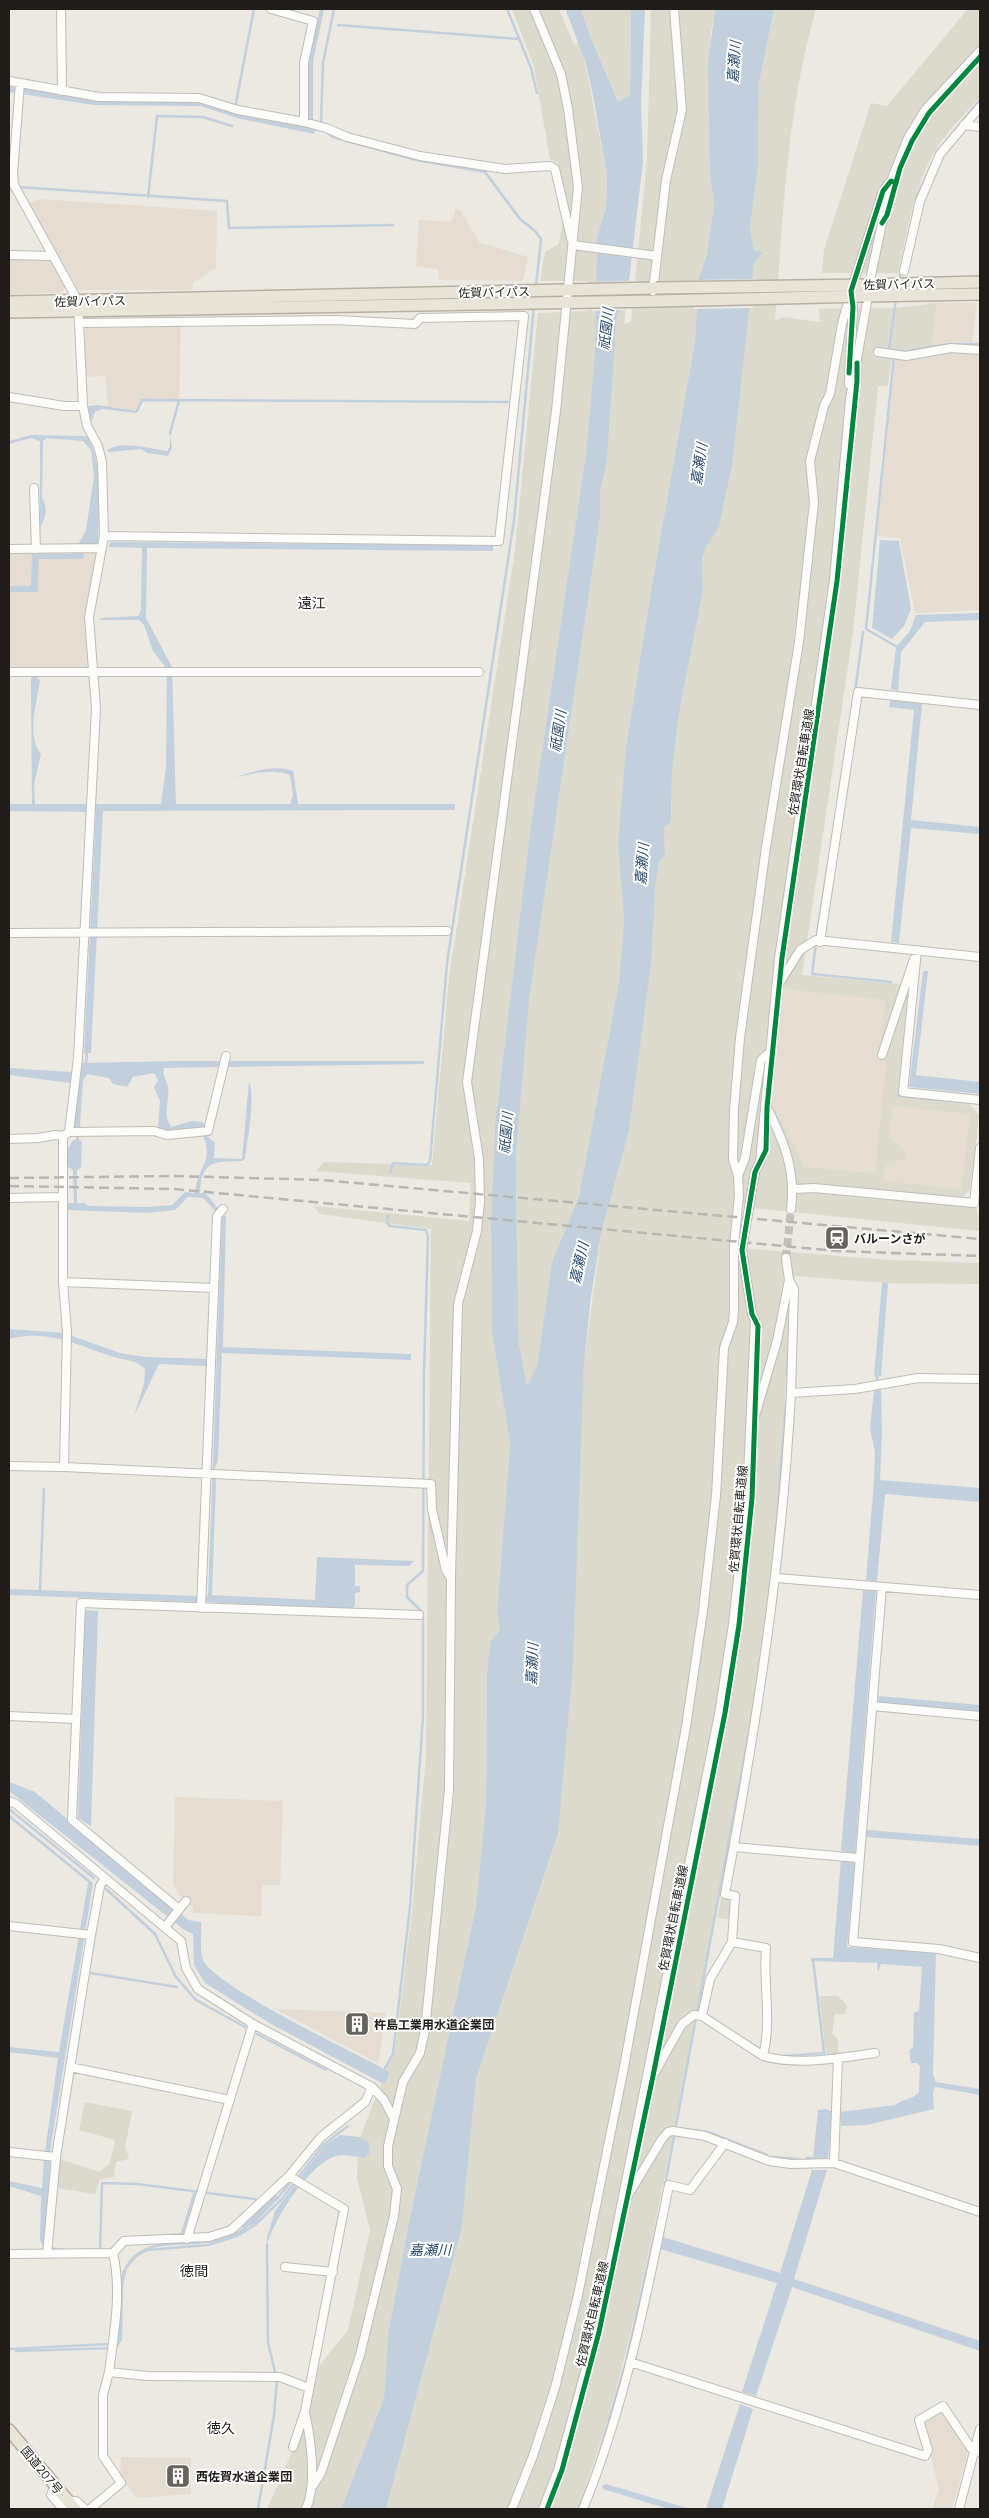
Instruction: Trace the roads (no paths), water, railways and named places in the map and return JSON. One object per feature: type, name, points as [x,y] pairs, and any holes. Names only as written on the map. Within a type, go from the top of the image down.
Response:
[{"type":"highway","name":"佐賀バイパス","points":[[388,300],[566,303],[652,301],[869,291],[980,282]]},
{"type":"highway","name":"佐賀バイパス","points":[[9,312],[79,312],[388,300],[567,290],[653,288],[980,294]]},
{"type":"highway","name":"佐賀バイパス","points":[[9,302],[79,312]]},
{"type":"highway","name":"国道207号","points":[[9,2430],[69,2506]]},
{"type":"street","points":[[61,9],[62,91]]},
{"type":"street","points":[[271,9],[313,21],[304,63],[304,122]]},
{"type":"street","points":[[312,2487],[321,2473],[360,2355],[394,2216],[397,2189],[388,2166],[388,2146],[403,2082],[420,2053],[426,2020],[449,1790],[451,1577],[458,1304],[477,1231],[480,1202],[479,1158],[467,1082],[556,411],[578,188],[568,108],[558,65],[534,9]]},
{"type":"street","points":[[652,301],[666,180],[682,110],[674,9]]},
{"type":"street","points":[[543,2509],[558,2470],[578,2403],[623,2204],[721,1705],[738,1586],[747,1498],[751,1430],[756,1320],[752,1314],[742,1250],[756,1172],[760,1162],[775,990],[834,580],[850,399],[869,291],[891,181],[908,138],[925,110],[980,51]]},
{"type":"street","points":[[9,81],[99,97],[199,98],[235,109],[304,122],[326,128],[347,137],[420,156],[505,169],[550,166],[555,169],[573,245]]},
{"type":"street","points":[[20,82],[13,193],[52,256],[79,312],[83,406],[88,426],[98,446],[102,462],[104,536],[90,618],[96,709],[86,932],[72,1133],[61,1197],[63,1282],[68,1332],[64,1467]]},
{"type":"street","points":[[904,271],[920,201],[940,154],[980,107]]},
{"type":"street","points":[[964,126],[980,127]]},
{"type":"street","points":[[512,2509],[533,2456],[554,2388],[578,2295],[626,2057],[684,1737],[703,1611],[715,1505],[724,1348],[733,1322],[734,1311],[734,1245],[739,1195],[738,1176],[733,1159],[734,1110],[740,1038],[766,847],[799,642],[814,502],[810,461],[824,406],[830,394],[842,324],[851,291],[883,191],[891,181]]},
{"type":"street","points":[[573,245],[657,256]]},
{"type":"street","points":[[9,256],[52,256]]},
{"type":"street","points":[[850,399],[853,308],[851,291]]},
{"type":"street","points":[[79,312],[415,324],[420,318],[524,316],[499,541],[104,536]]},
{"type":"street","points":[[878,352],[898,355],[951,348],[980,350]]},
{"type":"street","points":[[9,397],[64,406],[83,406]]},
{"type":"street","points":[[34,488],[36,549]]},
{"type":"street","points":[[9,549],[101,548]]},
{"type":"street","points":[[9,672],[480,672]]},
{"type":"street","points":[[820,942],[858,692],[980,705]]},
{"type":"street","points":[[9,933],[447,931]]},
{"type":"street","points":[[775,990],[800,950],[810,942],[980,957]]},
{"type":"street","points":[[882,1055],[917,950]]},
{"type":"street","points":[[917,950],[903,1092],[980,1100]]},
{"type":"street","points":[[738,1176],[745,1158],[761,1060],[769,1053]]},
{"type":"street","points":[[9,1139],[38,1138],[72,1133],[154,1132],[166,1135],[208,1131],[225,1061]]},
{"type":"street","points":[[764,1101],[781,1135],[791,1167],[793,1189],[791,1209]]},
{"type":"street","points":[[793,1189],[814,1188],[974,1203],[980,1148]]},
{"type":"street","points":[[9,1198],[61,1197]]},
{"type":"street","points":[[201,1608],[210,1474],[211,1362],[217,1216],[223,1209]]},
{"type":"street","points":[[751,1430],[777,1341],[789,1280],[786,1258]]},
{"type":"street","points":[[647,2086],[682,2024],[698,2016],[710,1979],[732,1942],[735,1896],[726,1894],[758,1713],[777,1578],[791,1393],[794,1289],[789,1280]]},
{"type":"street","points":[[63,1282],[214,1288]]},
{"type":"street","points":[[791,1393],[855,1389],[901,1379],[936,1377],[980,1379]]},
{"type":"street","points":[[9,1466],[423,1482],[430,1484],[434,1518],[446,1570],[451,1577]]},
{"type":"street","points":[[777,1578],[980,1595]]},
{"type":"street","points":[[874,1586],[872,1702],[861,1832],[852,1857],[853,1942],[938,1949],[980,1958]]},
{"type":"street","points":[[179,1910],[72,1820],[80,1603],[419,1615]]},
{"type":"street","points":[[872,1702],[980,1716]]},
{"type":"street","points":[[9,1716],[76,1719]]},
{"type":"street","points":[[9,1801],[16,1804],[104,1878],[166,1925],[180,1941],[186,1968],[198,1989],[253,2024],[372,2087],[384,2100],[394,2119]]},
{"type":"street","points":[[734,1847],[852,1857]]},
{"type":"street","points":[[48,2250],[50,2156],[70,2067],[90,1935],[100,1886],[104,1878]]},
{"type":"street","points":[[166,1925],[186,1901]]},
{"type":"street","points":[[9,1926],[90,1935]]},
{"type":"street","points":[[732,1942],[766,1948],[764,1974],[766,2025],[763,2056]]},
{"type":"street","points":[[698,2016],[763,2056],[788,2061],[838,2058],[875,2053]]},
{"type":"street","points":[[182,2239],[202,2192],[253,2024]]},
{"type":"street","points":[[834,2163],[838,2058]]},
{"type":"street","points":[[70,2067],[230,2100]]},
{"type":"street","points":[[113,2253],[124,2241],[209,2237],[231,2230],[292,2178],[321,2137],[365,2102],[372,2087]]},
{"type":"street","points":[[623,2204],[662,2139],[668,2132],[676,2132],[705,2136],[769,2162],[791,2164],[834,2163],[980,2212]]},
{"type":"street","points":[[582,2509],[596,2475],[630,2362],[669,2185],[690,2190],[725,2143]]},
{"type":"street","points":[[9,2152],[50,2156]]},
{"type":"street","points":[[292,2178],[344,2209],[305,2412],[293,2447]]},
{"type":"street","points":[[9,2254],[48,2250],[113,2253]]},
{"type":"street","points":[[90,2509],[121,2483],[103,2456],[103,2395],[112,2352],[117,2270],[113,2253]]},
{"type":"street","points":[[285,2267],[333,2272]]},
{"type":"street","points":[[630,2362],[925,2456],[928,2450],[919,2420],[943,2406],[970,2448],[978,2451]]},
{"type":"street","points":[[109,2372],[147,2376],[280,2377],[309,2388]]},
{"type":"street","points":[[305,2412],[310,2433],[312,2487],[306,2509]]},
{"type":"street","points":[[959,2509],[978,2451],[980,2430]]},
{"type":"street","points":[[69,2506],[76,2501],[85,2509]]},
{"type":"water","points":[[320,9],[324,9],[313,62],[313,128],[316,129],[314,134],[237,118],[201,106],[94,105],[9,92],[9,86],[94,100],[198,103],[238,115],[306,127],[308,119],[308,62]]},
{"type":"water","name":"嘉瀬川","points":[[631,9],[645,9],[641,103],[643,162],[626,306],[617,314],[607,461],[600,492],[600,519],[529,1001],[516,1156],[519,1344],[527,1386],[537,1366],[552,1262],[579,1196],[619,982],[624,921],[618,844],[626,747],[652,585],[695,341],[699,277],[707,254],[714,205],[710,174],[708,64],[715,9],[774,9],[759,84],[758,167],[750,227],[754,250],[763,252],[754,264],[733,461],[719,527],[706,547],[702,559],[703,591],[679,714],[672,772],[671,822],[664,828],[665,855],[659,862],[656,881],[651,965],[629,1131],[601,1234],[591,1297],[584,1364],[573,1665],[558,1834],[476,2079],[462,2227],[386,2509],[341,2509],[384,2398],[388,2334],[409,2222],[476,1906],[486,1804],[487,1673],[490,1642],[500,1630],[497,1613],[510,1444],[492,1333],[491,1224],[495,1126],[530,832],[586,453],[595,353],[597,237],[606,208],[607,176],[581,41],[590,35],[618,102],[630,95]]},
{"type":"water","points":[[98,405],[137,411],[136,413],[102,409],[95,412],[91,422],[88,406]]},
{"type":"water","points":[[170,434],[172,448],[168,456],[147,453],[141,449],[110,452],[107,450],[129,445],[167,451],[170,446]]},
{"type":"water","points":[[31,435],[87,436],[93,448],[98,475],[98,544],[86,544],[83,559],[39,559],[38,592],[9,592],[9,586],[31,586],[32,554],[73,554],[86,530],[94,476],[91,450],[83,441],[47,438],[43,441],[42,498],[46,509],[40,528],[40,441],[31,438],[9,444],[9,441]]},
{"type":"water","points":[[880,540],[899,541],[911,609],[904,626],[892,639],[872,628]]},
{"type":"water","points":[[110,542],[493,545],[493,551],[147,548],[146,618],[172,667],[176,804],[290,804],[293,795],[290,775],[269,772],[235,777],[279,768],[293,771],[298,804],[455,804],[455,810],[103,811],[91,1053],[84,1053],[96,812],[9,811],[9,804],[32,804],[31,678],[36,676],[40,681],[33,729],[34,738],[41,754],[34,784],[35,804],[161,804],[166,767],[167,669],[153,651],[144,625],[139,620],[98,620],[102,618],[138,616],[141,610],[142,548],[109,547]]},
{"type":"water","points":[[980,613],[980,620],[925,622],[901,652],[898,691],[891,689],[896,647],[910,631],[916,615]]},
{"type":"water","points":[[890,700],[922,704],[911,820],[980,827],[980,834],[911,828],[899,943],[891,942],[914,710],[889,707]]},
{"type":"water","points":[[923,971],[928,971],[916,1075],[980,1082],[980,1094],[909,1087]]},
{"type":"water","points":[[219,1061],[218,1067],[164,1068],[164,1076],[168,1087],[167,1117],[171,1127],[192,1121],[202,1122],[206,1126],[203,1130],[173,1132],[158,1128],[160,1101],[154,1087],[158,1080],[154,1073],[133,1077],[127,1087],[113,1084],[109,1078],[87,1074],[83,1081],[79,1140],[82,1142],[81,1167],[77,1171],[77,1203],[85,1203],[88,1206],[147,1207],[172,1205],[185,1192],[195,1193],[196,1184],[207,1152],[203,1136],[206,1135],[215,1143],[214,1158],[242,1159],[249,1082],[252,1098],[245,1159],[211,1165],[203,1174],[201,1182],[200,1193],[205,1193],[226,1217],[223,1347],[411,1354],[411,1360],[222,1353],[218,1461],[214,1469],[216,1484],[212,1595],[315,1600],[317,1557],[414,1561],[409,1566],[355,1565],[355,1586],[360,1586],[360,1592],[355,1593],[355,1605],[351,1610],[207,1602],[205,1599],[208,1595],[222,1218],[203,1198],[188,1197],[175,1210],[148,1213],[67,1210],[67,1203],[74,1203],[73,1170],[67,1166],[67,1151],[73,1140],[76,1140],[76,1130],[74,1129],[79,1081],[71,1080],[70,1083],[9,1075],[9,1068],[71,1072],[71,1076],[80,1076],[82,1063]]},
{"type":"water","points":[[230,1061],[423,1061],[425,1064],[228,1067]]},
{"type":"water","points":[[882,1283],[888,1283],[881,1376],[874,1377]]},
{"type":"water","points":[[9,1329],[64,1333],[120,1353],[145,1357],[206,1359],[206,1366],[159,1364],[134,1416],[144,1384],[145,1369],[142,1366],[75,1343],[50,1337],[24,1336],[9,1339]]},
{"type":"water","points":[[881,1388],[880,1480],[980,1488],[980,1502],[885,1494],[877,1581],[866,1580],[875,1452],[870,1428],[874,1389]]},
{"type":"water","points":[[9,1589],[198,1596],[197,1602],[9,1595]]},
{"type":"water","points":[[863,1590],[876,1591],[855,1853],[841,1851]]},
{"type":"water","points":[[85,1610],[98,1611],[91,1826],[78,1818]]},
{"type":"water","points":[[879,1696],[980,1705],[980,1713],[885,1706],[878,1703]]},
{"type":"water","points":[[9,1782],[35,1792],[188,1920],[201,1922],[202,1956],[203,1960],[213,1971],[232,1986],[258,2002],[386,2070],[390,2073],[386,2082],[382,2083],[271,2024],[205,1983],[194,1965],[193,1934],[183,1929],[9,1791]]},
{"type":"water","points":[[867,1830],[980,1839],[980,1846],[867,1837]]},
{"type":"water","points":[[841,1859],[854,1861],[855,1863],[847,1947],[934,1953],[936,1955],[933,2075],[936,2082],[980,2089],[980,2095],[935,2087],[933,2093],[934,2109],[867,2125],[841,2126],[841,2112],[895,2105],[919,2092],[920,2066],[917,2063],[911,2063],[909,2051],[913,2047],[914,2013],[919,2011],[922,1967],[881,1964],[878,1972],[877,1963],[811,1961],[811,1958],[833,1958]]},
{"type":"water","points":[[88,1883],[93,1883],[50,2152],[45,2152],[58,2058],[9,2052],[9,2047],[59,2052]]},
{"type":"water","points":[[826,2109],[833,2112],[828,2158],[813,2159],[818,2110]]},
{"type":"water","points":[[340,2135],[360,2137],[369,2142],[370,2153],[364,2158],[341,2155],[330,2159],[318,2167],[296,2191],[286,2206],[277,2220],[267,2245],[267,2237],[275,2211],[325,2145]]},
{"type":"water","points":[[44,2160],[50,2161],[44,2248],[40,2240],[41,2196],[9,2186],[9,2181],[42,2188]]},
{"type":"water","points":[[812,2170],[827,2170],[794,2279],[980,2341],[980,2351],[792,2287],[756,2396],[742,2392],[777,2283],[660,2249],[663,2237],[780,2273]]},
{"type":"water","points":[[274,2194],[279,2198],[254,2224],[244,2229],[241,2225]]},
{"type":"water","points":[[740,2404],[753,2409],[722,2509],[706,2509]]},
{"type":"water","points":[[606,2484],[690,2509],[669,2509],[603,2489],[602,2486]]},
{"type":"waterway","points":[[235,108],[254,9]]},
{"type":"waterway","points":[[323,126],[321,122],[323,63],[334,9]]},
{"type":"waterway","points":[[507,9],[531,68],[537,93]]},
{"type":"waterway","name":"祇園川","points":[[573,9],[590,55]]},
{"type":"waterway","points":[[338,25],[519,39]]},
{"type":"waterway","points":[[941,147],[980,100]]},
{"type":"waterway","points":[[148,197],[157,116],[203,117],[232,126]]},
{"type":"waterway","points":[[325,131],[333,137],[416,160],[485,172],[520,219],[535,231],[541,239],[536,286]]},
{"type":"waterway","points":[[909,233],[917,196],[937,153]]},
{"type":"waterway","points":[[18,187],[227,201],[229,228],[393,225]]},
{"type":"waterway","points":[[899,282],[901,270]]},
{"type":"waterway","points":[[892,350],[889,350],[896,299]]},
{"type":"waterway","points":[[390,1173],[393,1163],[427,1165],[430,1161],[447,963],[514,520],[534,306]]},
{"type":"waterway","points":[[901,352],[948,344],[980,344]]},
{"type":"waterway","points":[[894,357],[866,629],[899,648]]},
{"type":"waterway","points":[[137,411],[142,400],[508,402]]},
{"type":"waterway","points":[[170,434],[179,400]]},
{"type":"waterway","points":[[855,692],[863,632]]},
{"type":"waterway","points":[[817,935],[827,870]]},
{"type":"waterway","points":[[816,943],[812,974],[891,982]]},
{"type":"waterway","points":[[86,1063],[87,1053]]},
{"type":"waterway","points":[[218,1064],[229,1064]]},
{"type":"waterway","points":[[900,1090],[899,1096],[970,1103]]},
{"type":"waterway","points":[[384,2070],[393,2054],[410,1907],[423,1716],[423,1613],[407,1597],[407,1585],[423,1571],[424,1373],[428,1236],[426,1230],[390,1226],[387,1223],[388,1216]]},
{"type":"waterway","points":[[787,1375],[788,1356]]},
{"type":"waterway","points":[[206,1362],[216,1362]]},
{"type":"waterway","points":[[877,1376],[877,1385]]},
{"type":"waterway","points":[[776,1532],[786,1402]]},
{"type":"waterway","points":[[40,1590],[44,1489]]},
{"type":"waterway","points":[[870,1590],[871,1581]]},
{"type":"waterway","points":[[665,2185],[753,1711]]},
{"type":"waterway","points":[[9,1809],[94,1878]]},
{"type":"waterway","points":[[9,1816],[91,1883]]},
{"type":"waterway","points":[[857,1832],[867,1833]]},
{"type":"waterway","points":[[106,1889],[155,1934],[176,1977],[196,2000],[245,2027]]},
{"type":"waterway","points":[[785,2056],[824,2053],[813,1959]]},
{"type":"waterway","points":[[90,1973],[177,1987]]},
{"type":"waterway","points":[[735,2033],[760,2049]]},
{"type":"waterway","points":[[257,2034],[326,2070]]},
{"type":"waterway","points":[[16,2351],[116,2348],[121,2339],[122,2284],[126,2268],[135,2257],[147,2250],[208,2245],[237,2236],[255,2225],[281,2200],[324,2144],[348,2126]]},
{"type":"waterway","points":[[678,2128],[708,2132],[767,2155]]},
{"type":"waterway","points":[[773,2157],[798,2159]]},
{"type":"waterway","points":[[807,2158],[813,2158]]},
{"type":"waterway","points":[[81,2250],[100,2249],[102,2183],[137,2184],[255,2199],[257,2202]]},
{"type":"waterway","points":[[276,2200],[289,2184]]},
{"type":"waterway","points":[[181,2237],[195,2191]]},
{"type":"waterway","points":[[594,2471],[626,2362],[659,2215]]},
{"type":"waterway","points":[[120,2283],[129,2263],[141,2252],[156,2246],[211,2241],[229,2237],[246,2227]]},
{"type":"waterway","points":[[267,2245],[268,2343],[275,2372]]},
{"type":"waterway","points":[[48,2248],[65,2250]]},
{"type":"waterway","points":[[116,2344],[119,2338],[119,2321]]},
{"type":"waterway","points":[[9,2349],[110,2344]]},
{"type":"waterway","points":[[258,2509],[274,2415],[277,2381]]},
{"type":"waterway","points":[[578,2509],[589,2483]]},
{"type":"tunnel","points":[[786,1258],[791,1209]]},
{"type":"railway","points":[[9,1178],[175,1176],[322,1180],[980,1239]]},
{"type":"railway","points":[[9,1186],[174,1189],[837,1251],[980,1256]]},
{"type":"place","name":"バルーンさが","points":[[837,1238]]},
{"type":"place","name":"杵島工業用水道企業団","points":[[357,2024]]},
{"type":"place","name":"西佐賀水道企業団","points":[[178,2476]]},
{"type":"district","name":"遠江","points":[[312,603]]},
{"type":"district","name":"徳間","points":[[194,2271]]},
{"type":"district","name":"徳久","points":[[221,2428]]}]
